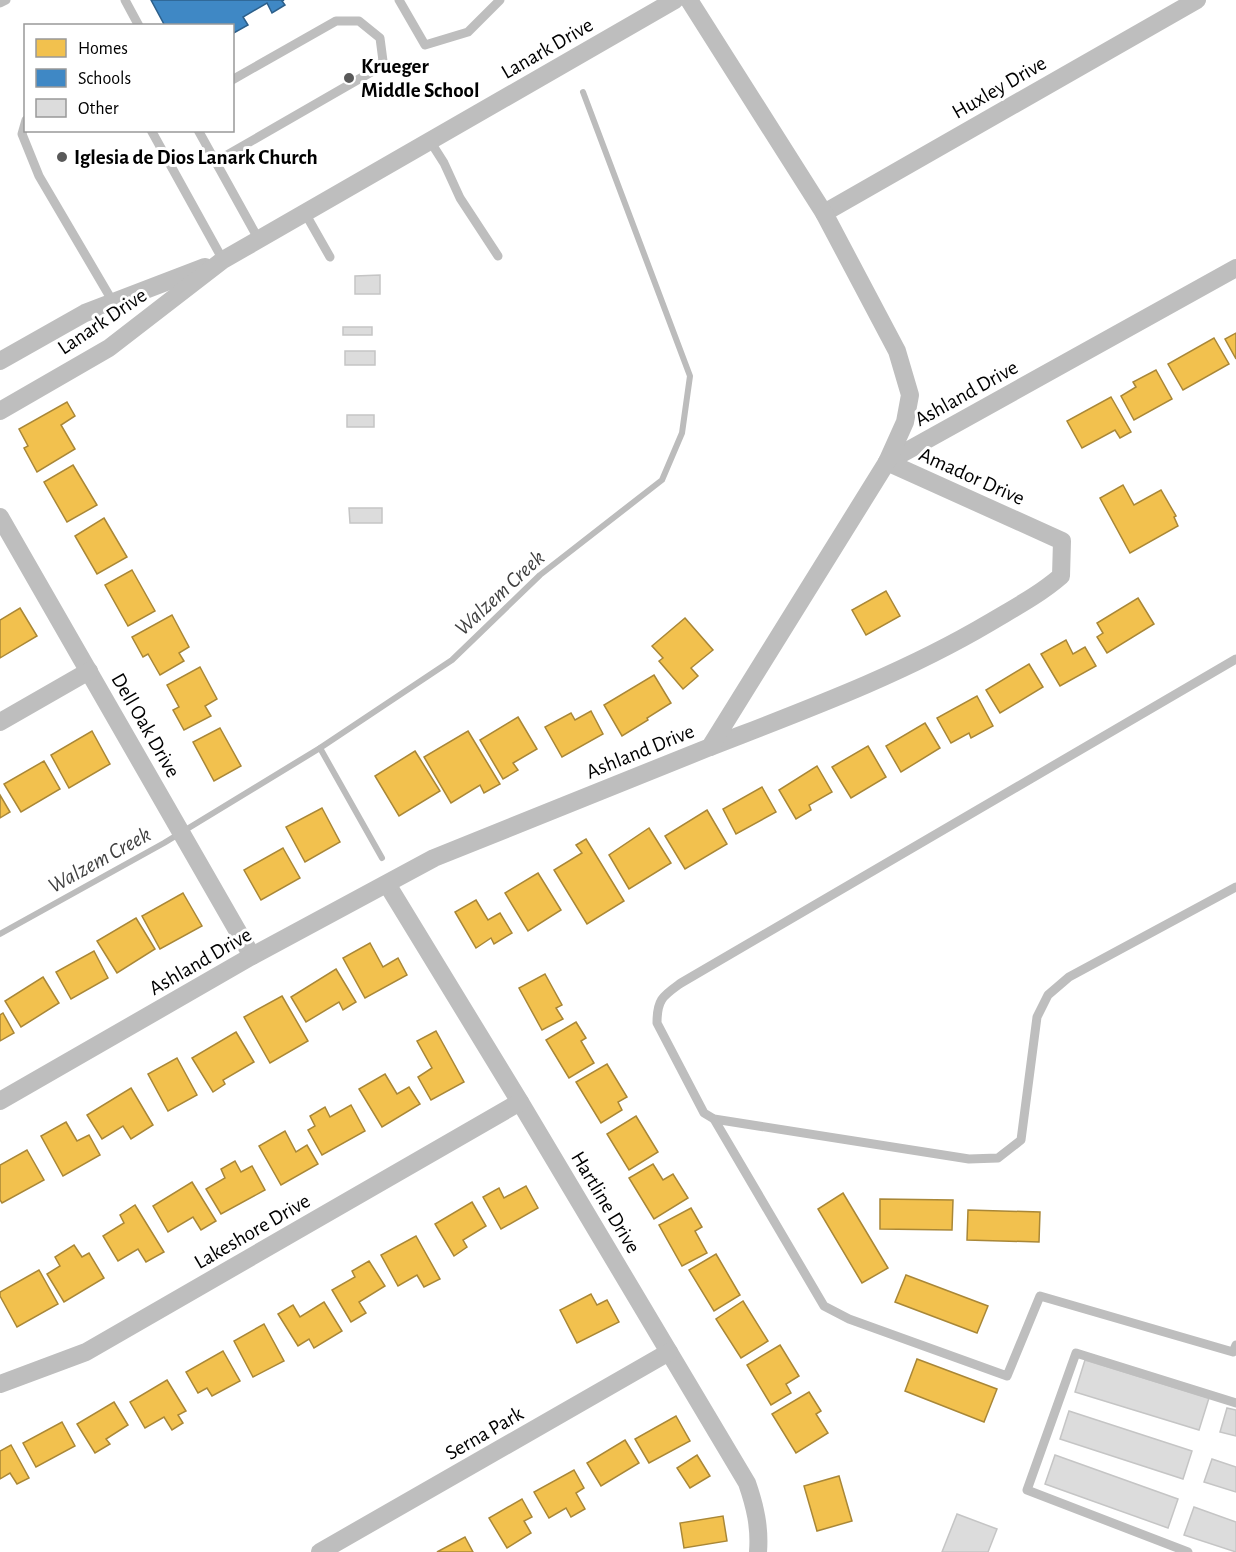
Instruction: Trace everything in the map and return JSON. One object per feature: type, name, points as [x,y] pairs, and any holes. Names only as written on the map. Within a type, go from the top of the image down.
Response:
[{"type":"street","name":"Lanark Drive","points":[[0,361],[85,313],[223,260],[675,0]]},
{"type":"street","name":"Amador Drive","points":[[689,0],[824,213],[897,351],[910,395],[905,422],[887,462],[1062,541],[1061,576],[1043,592],[965,637],[870,683],[710,747]]},
{"type":"street","name":"Huxley Drive","points":[[824,213],[1197,0]]},
{"type":"street","name":"Lanark Drive","points":[[0,411],[109,348],[223,260]]},
{"type":"street","name":"Ashland Drive","points":[[0,1101],[252,956],[434,858],[710,747],[887,462],[1236,268]]},
{"type":"street","name":"Dell Oak Drive","points":[[0,517],[252,956]]},
{"type":"street","points":[[0,722],[88,671]]},
{"type":"street","name":"Hartline Drive","points":[[387,884],[747,1483],[756,1510],[758,1552]]},
{"type":"street","name":"Lakeshore Drive","points":[[0,1384],[86,1352],[520,1102]]},
{"type":"street","name":"Serna Park","points":[[320,1552],[669,1352]]},
{"type":"lane","points":[[0,3],[6,0]]},
{"type":"lane","points":[[124,0],[138,24]]},
{"type":"lane","points":[[399,0],[425,45],[468,32],[500,0]]},
{"type":"lane","points":[[215,162],[373,71],[383,61],[380,38],[359,21],[336,21],[234,79]]},
{"type":"lane","points":[[24,127],[22,134],[39,176],[113,302]]},
{"type":"lane","points":[[152,132],[223,260]]},
{"type":"lane","points":[[199,132],[259,240]]},
{"type":"lane","points":[[430,141],[444,163],[460,198],[498,256]]},
{"type":"lane","points":[[305,213],[330,257]]},
{"type":"lane","points":[[1236,658],[681,983],[663,996],[657,1008],[657,1023],[704,1113],[714,1119],[969,1159],[998,1158],[1021,1140],[1037,1017],[1048,995],[1069,977],[1236,887]]},
{"type":"lane","points":[[714,1119],[824,1306],[849,1319],[1007,1376],[1040,1296],[1235,1350]]},
{"type":"lane","points":[[1188,1552],[1027,1490],[1076,1353],[1236,1403]]},
{"type":"building: Homes","points":[[1236,333],[1236,359],[1225,339]]},
{"type":"building: Homes","points":[[1214,338],[1229,364],[1183,390],[1168,364]]},
{"type":"building: Homes","points":[[1156,370],[1172,399],[1134,420],[1121,396],[1136,387],[1133,382]]},
{"type":"building: Homes","points":[[1111,397],[1131,432],[1120,438],[1115,430],[1082,448],[1067,421]]},
{"type":"building: Homes","points":[[67,402],[75,416],[61,425],[75,449],[37,472],[24,448],[28,446],[19,429]]},
{"type":"building: Homes","points":[[73,465],[97,505],[67,522],[44,482]]},
{"type":"building: Homes","points":[[1123,485],[1134,505],[1161,490],[1176,516],[1174,517],[1178,526],[1130,553],[1100,498]]},
{"type":"building: Homes","points":[[104,518],[127,557],[97,574],[75,536]]},
{"type":"building: Homes","points":[[132,570],[155,611],[128,626],[105,585]]},
{"type":"building: Homes","points":[[886,591],[900,616],[866,635],[852,610]]},
{"type":"building: Homes","points":[[1138,598],[1154,624],[1107,653],[1097,637],[1103,633],[1097,623]]},
{"type":"building: Homes","points":[[20,608],[37,636],[0,658],[0,620]]},
{"type":"building: Homes","points":[[172,615],[189,647],[179,653],[184,661],[160,675],[148,654],[143,657],[132,637]]},
{"type":"building: Homes","points":[[685,618],[713,650],[691,668],[698,676],[683,689],[659,661],[663,658],[652,646]]},
{"type":"building: Homes","points":[[1066,640],[1073,654],[1085,647],[1096,666],[1060,686],[1041,654]]},
{"type":"building: Homes","points":[[1029,664],[1043,687],[1000,713],[986,690]]},
{"type":"building: Homes","points":[[200,667],[217,699],[205,706],[211,716],[184,730],[173,710],[179,707],[167,685]]},
{"type":"building: Homes","points":[[654,675],[671,703],[622,736],[604,705]]},
{"type":"building: Homes","points":[[977,696],[993,726],[971,738],[969,733],[951,743],[937,718]]},
{"type":"building: Homes","points":[[591,711],[603,734],[562,757],[545,727],[571,713],[575,720]]},
{"type":"building: Homes","points":[[518,717],[537,749],[513,763],[518,770],[503,779],[480,740]]},
{"type":"building: Homes","points":[[925,723],[940,748],[901,772],[886,746]]},
{"type":"building: Homes","points":[[220,728],[241,766],[214,781],[193,742]]},
{"type":"building: Homes","points":[[92,731],[110,764],[69,788],[51,755]]},
{"type":"building: Homes","points":[[468,731],[500,784],[484,793],[480,785],[451,803],[424,757]]},
{"type":"building: Homes","points":[[868,746],[886,777],[851,798],[832,767]]},
{"type":"building: Homes","points":[[415,751],[440,791],[399,816],[375,776]]},
{"type":"building: Homes","points":[[44,761],[60,789],[21,812],[4,784]]},
{"type":"building: Homes","points":[[817,766],[832,792],[809,805],[811,810],[796,819],[779,790]]},
{"type":"building: Homes","points":[[762,787],[776,812],[736,834],[723,809]]},
{"type":"building: Homes","points":[[0,795],[10,812],[0,818]]},
{"type":"building: Homes","points":[[322,808],[340,842],[305,862],[286,827]]},
{"type":"building: Homes","points":[[707,810],[727,844],[685,869],[665,836]]},
{"type":"building: Homes","points":[[649,828],[671,863],[629,889],[609,855]]},
{"type":"building: Homes","points":[[586,839],[624,901],[587,924],[554,870],[582,853],[576,845]]},
{"type":"building: Homes","points":[[283,848],[300,878],[261,900],[244,870]]},
{"type":"building: Homes","points":[[538,873],[561,910],[528,931],[505,893]]},
{"type":"building: Homes","points":[[183,893],[202,926],[160,949],[142,916]]},
{"type":"building: Homes","points":[[476,900],[488,920],[500,913],[512,933],[494,944],[491,938],[476,948],[455,912]]},
{"type":"building: Homes","points":[[136,918],[155,949],[117,973],[97,941]]},
{"type":"building: Homes","points":[[370,943],[383,967],[398,958],[407,975],[365,998],[343,958]]},
{"type":"building: Homes","points":[[94,951],[108,978],[71,999],[56,972]]},
{"type":"building: Homes","points":[[336,969],[356,1002],[343,1010],[339,1002],[306,1022],[291,997]]},
{"type":"building: Homes","points":[[545,974],[562,1005],[556,1008],[563,1019],[542,1030],[519,988]]},
{"type":"building: Homes","points":[[43,977],[59,1003],[21,1027],[5,1001]]},
{"type":"building: Homes","points":[[282,996],[308,1041],[270,1063],[244,1017]]},
{"type":"building: Homes","points":[[3,1013],[14,1033],[0,1041],[0,1015]]},
{"type":"building: Homes","points":[[576,1022],[586,1038],[581,1041],[594,1063],[569,1078],[546,1040]]},
{"type":"building: Homes","points":[[436,1031],[464,1082],[431,1100],[418,1077],[432,1068],[417,1041]]},
{"type":"building: Homes","points":[[236,1032],[254,1062],[223,1080],[225,1084],[213,1092],[192,1058]]},
{"type":"building: Homes","points":[[177,1058],[197,1095],[168,1111],[148,1074]]},
{"type":"building: Homes","points":[[607,1064],[627,1097],[618,1102],[622,1110],[601,1123],[576,1082]]},
{"type":"building: Homes","points":[[385,1074],[397,1094],[409,1087],[420,1104],[382,1127],[359,1089]]},
{"type":"building: Homes","points":[[131,1088],[153,1125],[131,1139],[123,1126],[102,1139],[87,1115]]},
{"type":"building: Homes","points":[[351,1105],[365,1131],[322,1155],[308,1130],[315,1126],[310,1116],[325,1107],[330,1117]]},
{"type":"building: Homes","points":[[636,1116],[658,1152],[629,1170],[607,1134]]},
{"type":"building: Homes","points":[[66,1122],[77,1141],[89,1135],[100,1155],[63,1176],[41,1136]]},
{"type":"building: Homes","points":[[285,1131],[296,1152],[307,1145],[318,1164],[281,1185],[259,1146]]},
{"type":"building: Homes","points":[[27,1150],[44,1180],[2,1203],[0,1200],[0,1165]]},
{"type":"building: Homes","points":[[235,1161],[241,1172],[252,1166],[265,1190],[221,1214],[206,1189],[225,1178],[221,1169]]},
{"type":"building: Homes","points":[[653,1164],[663,1180],[673,1174],[688,1198],[654,1219],[629,1178]]},
{"type":"building: Homes","points":[[192,1182],[216,1221],[201,1230],[193,1217],[168,1232],[153,1206]]},
{"type":"building: Homes","points":[[526,1186],[538,1208],[501,1229],[483,1197],[499,1188],[504,1198]]},
{"type":"building: Homes","points":[[843,1193],[888,1268],[862,1283],[818,1209]]},
{"type":"building: Homes","points":[[880,1199],[953,1200],[952,1230],[880,1229]]},
{"type":"building: Homes","points":[[472,1202],[486,1226],[463,1240],[467,1247],[454,1256],[435,1224]]},
{"type":"building: Homes","points":[[135,1205],[164,1252],[146,1262],[138,1249],[118,1261],[103,1236],[124,1223],[120,1215]]},
{"type":"building: Homes","points":[[691,1208],[702,1227],[695,1231],[707,1253],[682,1266],[659,1225]]},
{"type":"building: Homes","points":[[968,1210],[1040,1212],[1039,1242],[967,1240]]},
{"type":"building: Homes","points":[[416,1236],[440,1279],[424,1287],[417,1275],[398,1286],[381,1255]]},
{"type":"building: Homes","points":[[74,1245],[82,1257],[89,1253],[104,1278],[64,1302],[47,1274],[60,1266],[55,1257]]},
{"type":"building: Homes","points":[[716,1254],[740,1295],[714,1311],[689,1270]]},
{"type":"building: Homes","points":[[369,1261],[385,1286],[359,1302],[366,1313],[351,1322],[332,1290],[355,1277],[352,1271]]},
{"type":"building: Homes","points":[[39,1270],[58,1304],[17,1327],[0,1292]]},
{"type":"building: Homes","points":[[906,1275],[988,1306],[977,1333],[895,1302]]},
{"type":"building: Homes","points":[[591,1294],[597,1305],[607,1300],[619,1322],[577,1343],[560,1310]]},
{"type":"building: Homes","points":[[743,1301],[768,1341],[741,1358],[716,1319]]},
{"type":"building: Homes","points":[[324,1302],[342,1331],[314,1348],[309,1339],[298,1346],[278,1314],[293,1305],[300,1317]]},
{"type":"building: Homes","points":[[264,1324],[284,1361],[253,1377],[234,1341]]},
{"type":"building: Homes","points":[[780,1345],[799,1376],[786,1384],[791,1393],[771,1405],[747,1365]]},
{"type":"building: Homes","points":[[223,1351],[240,1381],[212,1396],[207,1388],[198,1393],[186,1372]]},
{"type":"building: Homes","points":[[917,1359],[997,1389],[984,1422],[905,1391]]},
{"type":"building: Homes","points":[[167,1380],[186,1411],[178,1415],[183,1423],[172,1430],[164,1417],[145,1428],[130,1402]]},
{"type":"building: Homes","points":[[809,1392],[821,1411],[816,1414],[828,1433],[796,1453],[772,1414]]},
{"type":"building: Homes","points":[[114,1402],[128,1425],[106,1439],[110,1444],[95,1453],[77,1424]]},
{"type":"building: Homes","points":[[676,1416],[690,1441],[649,1463],[635,1439]]},
{"type":"building: Homes","points":[[62,1422],[75,1446],[36,1467],[23,1443]]},
{"type":"building: Homes","points":[[625,1440],[639,1463],[601,1486],[587,1463]]},
{"type":"building: Homes","points":[[11,1445],[29,1478],[17,1484],[10,1473],[0,1479],[0,1451]]},
{"type":"building: Homes","points":[[697,1455],[710,1476],[690,1488],[677,1468]]},
{"type":"building: Homes","points":[[574,1470],[584,1488],[576,1493],[585,1509],[571,1517],[566,1508],[549,1518],[534,1492]]},
{"type":"building: Homes","points":[[839,1476],[852,1521],[817,1531],[804,1486]]},
{"type":"building: Homes","points":[[522,1499],[532,1517],[524,1521],[531,1533],[507,1548],[489,1518]]},
{"type":"building: Homes","points":[[723,1516],[727,1541],[684,1548],[680,1523]]},
{"type":"building: Homes","points":[[465,1537],[473,1552],[437,1552]]},
{"type":"building: Schools","points":[[151,0],[284,0],[282,1],[285,5],[272,13],[267,3],[243,17],[248,25],[234,33],[234,24],[164,24]]},
{"type":"building: Other","points":[[380,275],[380,294],[355,294],[355,276]]},
{"type":"building: Other","points":[[343,327],[372,327],[372,335],[343,335]]},
{"type":"building: Other","points":[[345,351],[375,351],[375,365],[345,365]]},
{"type":"building: Other","points":[[347,415],[374,415],[374,427],[347,427]]},
{"type":"building: Other","points":[[349,508],[382,508],[382,523],[350,523]]},
{"type":"building: Other","points":[[1085,1360],[1209,1398],[1199,1430],[1075,1392]]},
{"type":"building: Other","points":[[1227,1408],[1236,1410],[1236,1436],[1220,1432]]},
{"type":"building: Other","points":[[1069,1411],[1192,1451],[1183,1479],[1060,1439]]},
{"type":"building: Other","points":[[1055,1455],[1178,1499],[1168,1528],[1045,1484]]},
{"type":"building: Other","points":[[1212,1459],[1236,1467],[1236,1492],[1204,1482]]},
{"type":"building: Other","points":[[1194,1507],[1236,1522],[1236,1552],[1184,1535]]},
{"type":"building: Other","points":[[957,1514],[997,1529],[988,1552],[942,1552]]},
{"type":"waterway","name":"Walzem Creek","points":[[0,934],[164,843],[320,748],[452,660],[540,575],[662,480],[682,433],[690,376],[583,92]]},
{"type":"waterway","points":[[320,748],[382,858]]},
{"type":"place","name":"Krueger Middle School","points":[[349,78]]},
{"type":"place","name":"Iglesia de Dios Lanark Church","points":[[62,157]]}]
